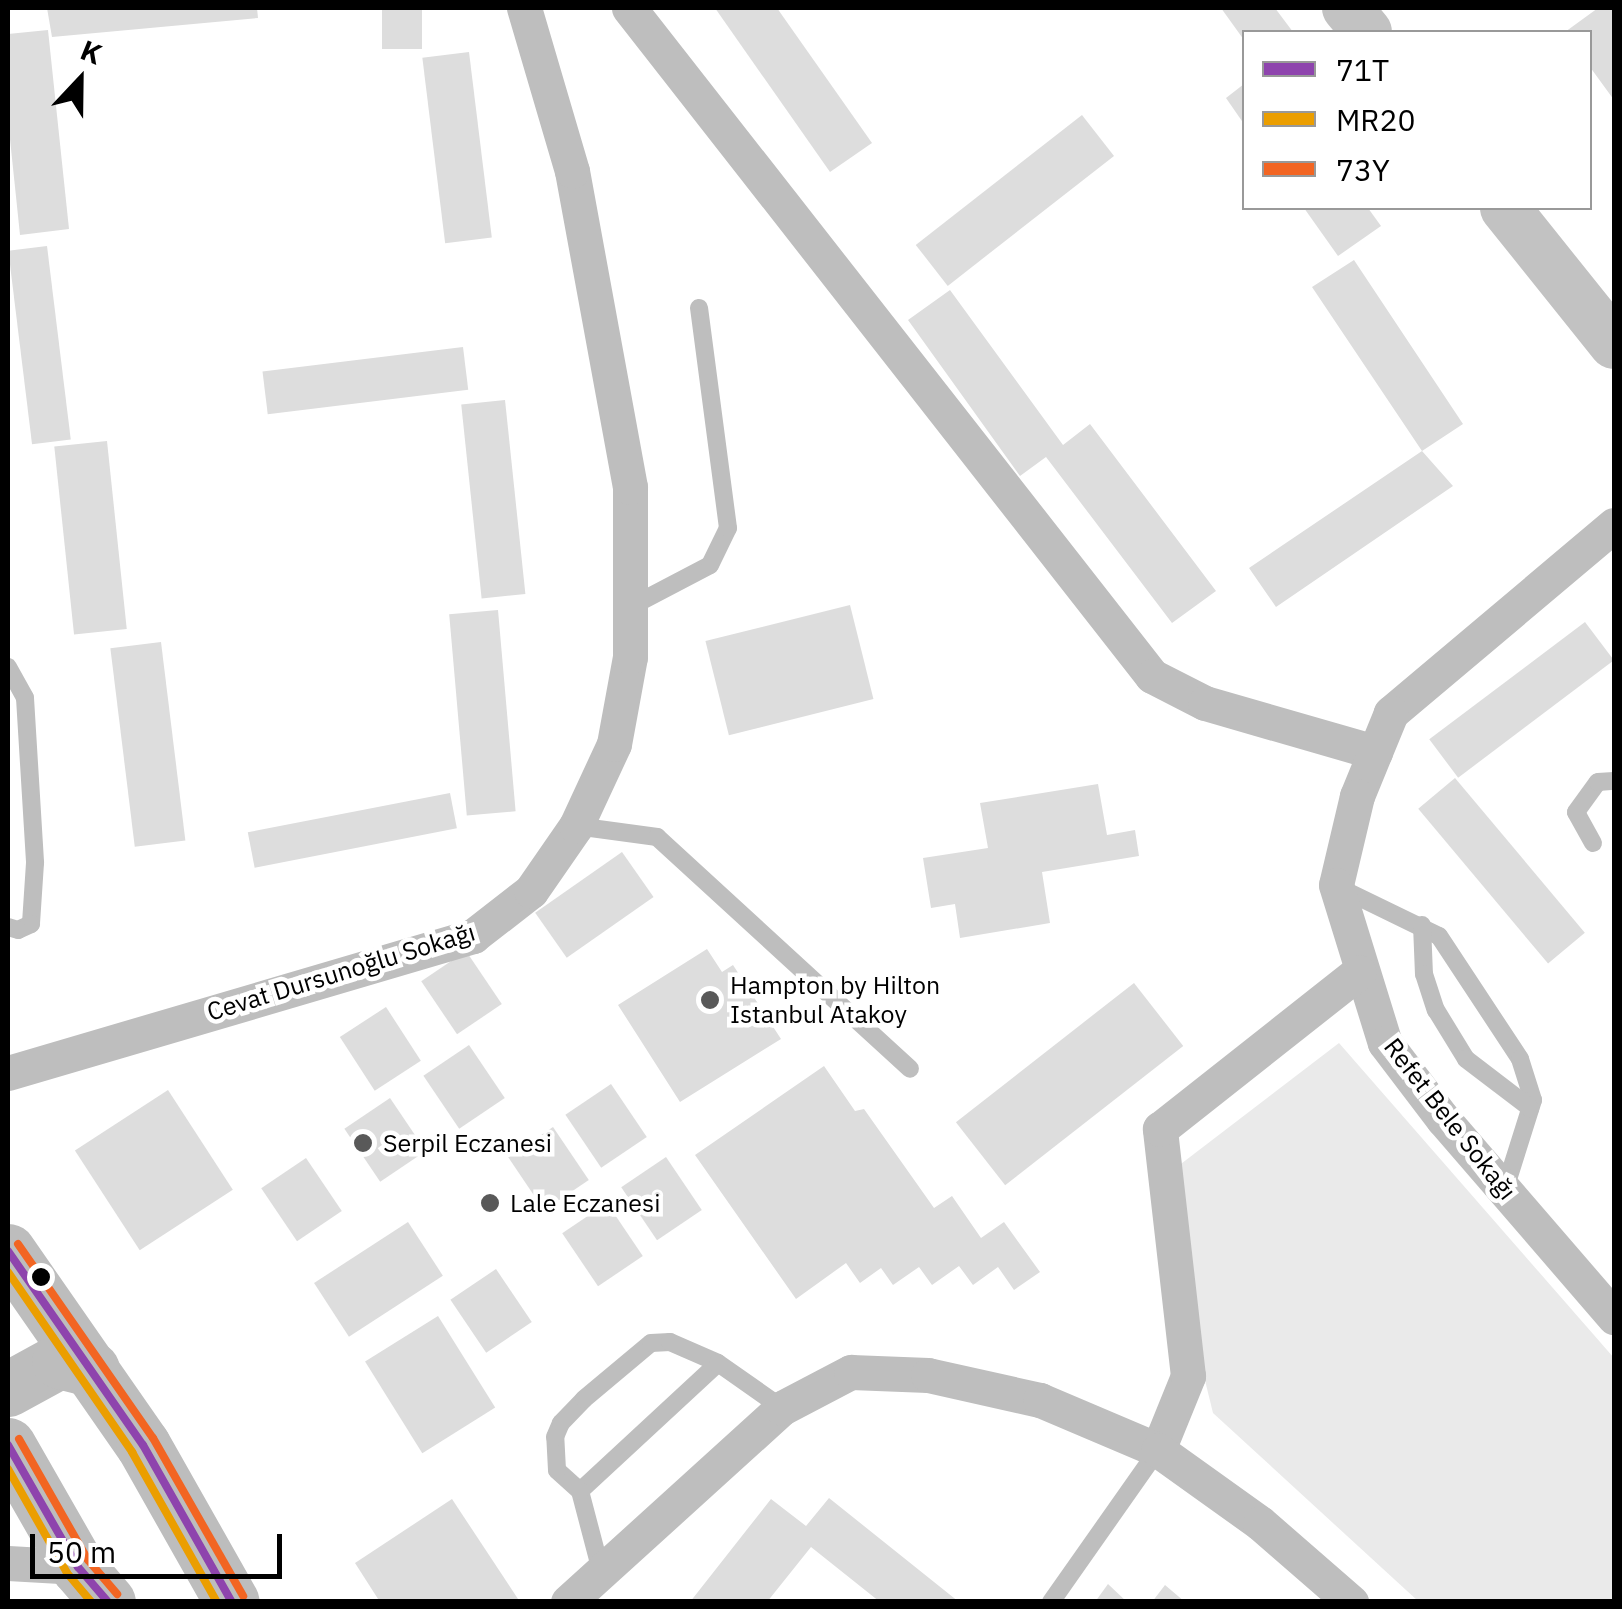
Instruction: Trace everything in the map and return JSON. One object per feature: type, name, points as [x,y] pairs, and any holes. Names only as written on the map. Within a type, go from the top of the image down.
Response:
[{"type":"main road","points":[[1347,8],[1365,30]]},
{"type":"main road","points":[[1508,210],[1614,344]]},
{"type":"main road","points":[[8,1252],[92,1369],[181,1508],[232,1602]]},
{"type":"main road","points":[[8,1388],[59,1360],[92,1369]]},
{"type":"main road","points":[[8,1444],[93,1584]]},
{"type":"street","name":"Cevat Dursunoğlu Sokağı","points":[[8,1073],[473,936],[530,891],[576,826],[614,744],[630,657],[630,487],[572,171],[524,8]]},
{"type":"street","points":[[630,8],[1152,676],[1205,702],[1375,752]]},
{"type":"street","name":"Refet Bele Sokağı","points":[[1614,526],[1391,712],[1357,796],[1336,886],[1359,972],[1385,1042],[1504,1190],[1614,1317]]},
{"type":"street","points":[[1158,1450],[1188,1376],[1160,1129],[1359,972]]},
{"type":"street","points":[[568,1602],[782,1408],[851,1372],[928,1374],[1040,1400],[1158,1450],[1260,1523],[1351,1602]]},
{"type":"street","points":[[8,1563],[93,1584]]},
{"type":"lane","points":[[630,607],[710,564],[728,528],[699,308]]},
{"type":"lane","points":[[8,668],[25,698],[35,863],[32,924],[18,930],[8,927]]},
{"type":"lane","points":[[1593,843],[1576,812],[1598,782],[1614,781]]},
{"type":"lane","points":[[576,826],[658,836],[910,1069]]},
{"type":"lane","points":[[1336,886],[1440,936],[1520,1058],[1532,1085],[1530,1108],[1504,1190]]},
{"type":"lane","points":[[1422,925],[1424,974],[1436,1010],[1466,1058],[1530,1108]]},
{"type":"lane","points":[[601,1571],[580,1490],[556,1470],[555,1437],[573,1410],[651,1343],[686,1347],[718,1362],[782,1408]]},
{"type":"lane","points":[[580,1490],[718,1362]]},
{"type":"lane","points":[[1051,1602],[1158,1450]]},
{"type":"shaded area","points":[[1339,1043],[1614,1358],[1614,1601],[1418,1601],[1213,1413],[1199,1356],[1173,1170]]},
{"type":"building","points":[[47,8],[257,8],[258,18],[52,37]]},
{"type":"building","points":[[382,8],[422,8],[422,49],[382,49]]},
{"type":"building","points":[[715,8],[777,8],[872,143],[830,172]]},
{"type":"building","points":[[1221,8],[1275,8],[1292,30],[1242,30],[1242,37]]},
{"type":"building","points":[[1598,8],[1614,8],[1614,100],[1592,70],[1592,30],[1568,30]]},
{"type":"building","points":[[48,30],[69,229],[20,235],[8,120],[8,34]]},
{"type":"building","points":[[469,52],[492,238],[445,243],[422,58]]},
{"type":"building","points":[[1242,86],[1242,121],[1226,98]]},
{"type":"building","points":[[1082,115],[1114,156],[948,286],[916,245]]},
{"type":"building","points":[[1305,210],[1369,210],[1381,226],[1338,256]]},
{"type":"building","points":[[47,246],[71,440],[32,444],[8,251]]},
{"type":"building","points":[[1354,260],[1463,424],[1422,451],[1312,287]]},
{"type":"building","points":[[950,290],[1063,445],[1090,424],[1216,591],[1172,623],[1046,457],[1020,476],[908,320]]},
{"type":"building","points":[[463,347],[468,390],[268,414],[263,372]]},
{"type":"building","points":[[505,400],[525,594],[482,599],[461,405]]},
{"type":"building","points":[[107,441],[127,629],[74,635],[54,447]]},
{"type":"building","points":[[1422,451],[1453,486],[1276,607],[1249,568]]},
{"type":"building","points":[[850,605],[873,699],[729,735],[705,641]]},
{"type":"building","points":[[498,610],[516,811],[467,816],[449,614]]},
{"type":"building","points":[[1585,622],[1614,660],[1458,778],[1429,739]]},
{"type":"building","points":[[161,642],[185,841],[135,847],[110,648]]},
{"type":"building","points":[[1455,778],[1585,933],[1548,964],[1418,809]]},
{"type":"building","points":[[1098,784],[1107,835],[1135,830],[1139,856],[1042,872],[1050,923],[960,938],[955,904],[931,908],[923,858],[988,848],[980,803]]},
{"type":"building","points":[[450,793],[457,828],[255,868],[248,832]]},
{"type":"building","points":[[622,852],[654,897],[567,958],[535,913]]},
{"type":"building","points":[[707,949],[722,972],[733,965],[781,1039],[680,1102],[618,1005]]},
{"type":"building","points":[[466,951],[502,1004],[457,1034],[421,981]]},
{"type":"building","points":[[1134,983],[1183,1046],[1005,1185],[956,1122]]},
{"type":"building","points":[[386,1007],[421,1061],[375,1091],[340,1037]]},
{"type":"building","points":[[469,1045],[505,1098],[459,1129],[423,1076]]},
{"type":"building","points":[[824,1066],[855,1111],[864,1109],[934,1208],[952,1196],[981,1238],[1004,1222],[1040,1272],[1014,1290],[998,1267],[973,1285],[959,1266],[932,1285],[919,1267],[893,1285],[881,1268],[860,1283],[846,1263],[796,1299],[695,1155]]},
{"type":"building","points":[[611,1084],[647,1137],[601,1168],[565,1115]]},
{"type":"building","points":[[168,1090],[233,1190],[140,1250],[75,1150]]},
{"type":"building","points":[[390,1098],[426,1151],[380,1182],[344,1129]]},
{"type":"building","points":[[553,1127],[589,1180],[544,1210],[508,1157]]},
{"type":"building","points":[[666,1157],[702,1210],[657,1240],[621,1187]]},
{"type":"building","points":[[306,1158],[342,1211],[297,1241],[261,1188]]},
{"type":"building","points":[[607,1203],[643,1256],[598,1286],[562,1233]]},
{"type":"building","points":[[408,1222],[443,1276],[349,1337],[314,1283]]},
{"type":"building","points":[[496,1269],[532,1322],[486,1353],[450,1300]]},
{"type":"building","points":[[438,1316],[495,1408],[422,1453],[365,1362]]},
{"type":"building","points":[[829,1498],[959,1602],[880,1602],[811,1547],[767,1602],[690,1602],[771,1499],[806,1526]]},
{"type":"building","points":[[452,1499],[520,1602],[380,1602],[355,1563]]},
{"type":"building","points":[[1108,1584],[1127,1602],[1095,1602]]},
{"type":"building","points":[[1165,1585],[1185,1602],[1152,1602]]},
{"type":"transit line","name":"73Y","points":[[18,1244],[153,1438],[243,1596]]},
{"type":"transit line","name":"71T","points":[[8,1251],[143,1445],[232,1602]]},
{"type":"transit line","name":"MR20","points":[[8,1272],[132,1452],[217,1602]]},
{"type":"transit line","name":"73Y","points":[[19,1439],[88,1560],[117,1594]]},
{"type":"transit line","name":"71T","points":[[8,1445],[78,1567],[108,1602]]},
{"type":"transit line","name":"MR20","points":[[8,1469],[67,1573],[91,1602]]},
{"type":"place","name":"Hampton by Hilton Istanbul Atakoy","points":[[710,1000]]},
{"type":"place","name":"Serpil Eczanesi","points":[[363,1143]]},
{"type":"place","name":"Lale Eczanesi","points":[[490,1203]]}]
